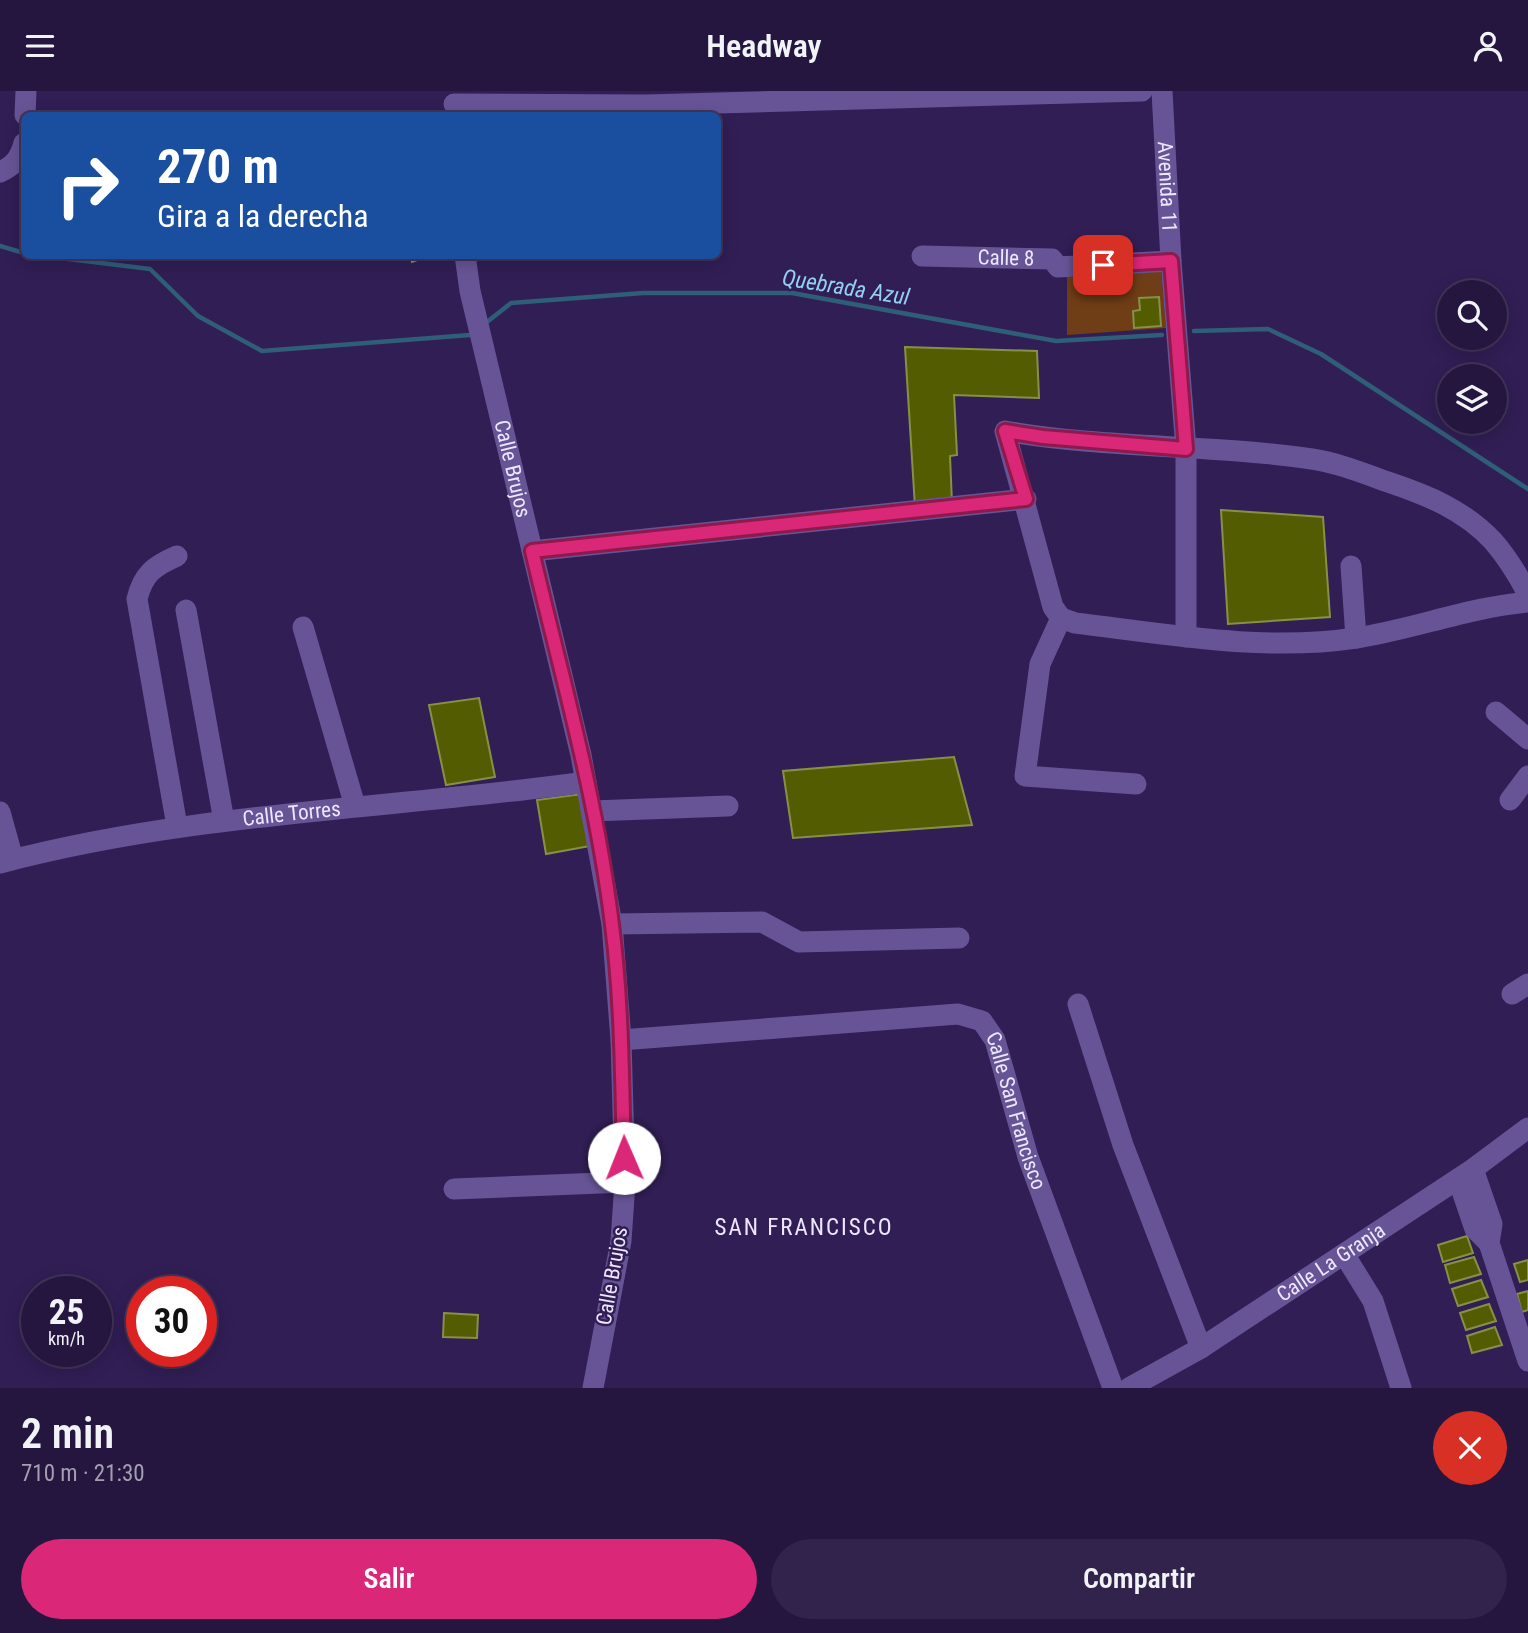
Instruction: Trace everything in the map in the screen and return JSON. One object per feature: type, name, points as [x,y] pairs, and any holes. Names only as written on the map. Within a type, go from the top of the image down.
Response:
[{"type":"street","points":[[25,112],[26,91]]},
{"type":"street","points":[[454,104],[697,97],[1142,91]]},
{"type":"street","name":"Avenida 11","points":[[1162,91],[1171,261],[1186,449],[1186,636]]},
{"type":"street","points":[[0,172],[11,167],[21,155]]},
{"type":"street","name":"Calle 8","points":[[922,256],[1052,259],[1058,267],[1171,261]]},
{"type":"street","name":"Calle Brujos","points":[[466,259],[470,291],[586,782],[612,924],[621,1040],[625,1182],[621,1241],[593,1388]]},
{"type":"street","points":[[1528,594],[1513,567],[1493,541],[1450,507],[1426,495],[1350,468],[1314,459],[1043,437],[1005,431],[1026,499],[1053,607],[1061,618],[1075,623],[1285,644],[1356,638],[1528,602]]},
{"type":"street","points":[[532,551],[1026,499]]},
{"type":"street","points":[[177,556],[156,565],[142,579],[137,599],[177,826]]},
{"type":"street","points":[[1352,566],[1356,638]]},
{"type":"street","points":[[186,610],[224,821]]},
{"type":"street","points":[[1061,618],[1040,664],[1025,776],[1136,784]]},
{"type":"street","points":[[303,627],[355,806]]},
{"type":"street","points":[[1496,712],[1528,739]]},
{"type":"street","points":[[1510,800],[1528,776]]},
{"type":"street","name":"Calle Torres","points":[[6,861],[177,826],[355,806],[469,798],[586,782]]},
{"type":"street","points":[[592,811],[728,806]]},
{"type":"street","points":[[0,812],[6,861]]},
{"type":"street","points":[[612,924],[762,922],[800,942],[959,937]]},
{"type":"street","points":[[1078,1005],[1123,1145],[1200,1348]]},
{"type":"street","name":"Calle San Francisco","points":[[621,1040],[958,1014],[982,1021],[995,1040],[1028,1157],[1113,1388]]},
{"type":"street","name":"Calle La Granja","points":[[1129,1388],[1200,1348],[1465,1174],[1528,1128]]},
{"type":"street","points":[[1465,1174],[1492,1224],[1489,1243],[1526,1351]]},
{"type":"street","points":[[454,1189],[625,1182]]},
{"type":"street","points":[[1344,1254],[1373,1301],[1401,1388]]},
{"type":"shaded area","points":[[1161,269],[1166,328],[1067,335],[1067,277]]},
{"type":"building","points":[[1159,297],[1161,326],[1134,328],[1133,311],[1140,310],[1139,298]]},
{"type":"building","points":[[905,347],[1037,351],[1039,398],[954,395],[957,455],[950,456],[952,503],[915,507]]},
{"type":"building","points":[[1221,510],[1323,517],[1330,617],[1228,624]]},
{"type":"building","points":[[479,698],[495,777],[446,785],[429,705]]},
{"type":"building","points":[[954,757],[972,825],[793,838],[783,771]]},
{"type":"building","points":[[582,794],[590,846],[546,854],[537,800]]},
{"type":"building","points":[[1467,1236],[1473,1253],[1443,1262],[1438,1245]]},
{"type":"building","points":[[1474,1257],[1481,1274],[1450,1283],[1445,1265]]},
{"type":"building","points":[[1528,1260],[1528,1280],[1520,1282],[1514,1264]]},
{"type":"building","points":[[1481,1280],[1488,1297],[1458,1306],[1452,1289]]},
{"type":"building","points":[[1528,1291],[1528,1310],[1522,1312],[1517,1294]]},
{"type":"building","points":[[1489,1304],[1496,1321],[1466,1330],[1460,1313]]},
{"type":"building","points":[[444,1313],[478,1315],[477,1338],[443,1337]]},
{"type":"building","points":[[1495,1327],[1502,1345],[1472,1353],[1467,1336]]},
{"type":"waterway","name":"Quebrada Azul","points":[[0,246],[21,252]]},
{"type":"waterway","name":"Quebrada Azul","points":[[69,259],[150,269],[198,316],[262,351],[470,335]]},
{"type":"waterway","name":"Quebrada Azul","points":[[487,322],[511,303],[643,293],[792,293],[1056,341],[1162,335]]},
{"type":"waterway","name":"Quebrada Azul","points":[[1194,331],[1268,329],[1321,354],[1528,489]]},
{"type":"district","name":"SAN FRANCISCO","points":[[804,1227]]},
{"type":"route","points":[[624,1158],[621,1040],[612,924],[581,755],[532,551],[1026,499],[1005,431],[1043,437],[1186,449],[1171,261],[1103,265]]}]
